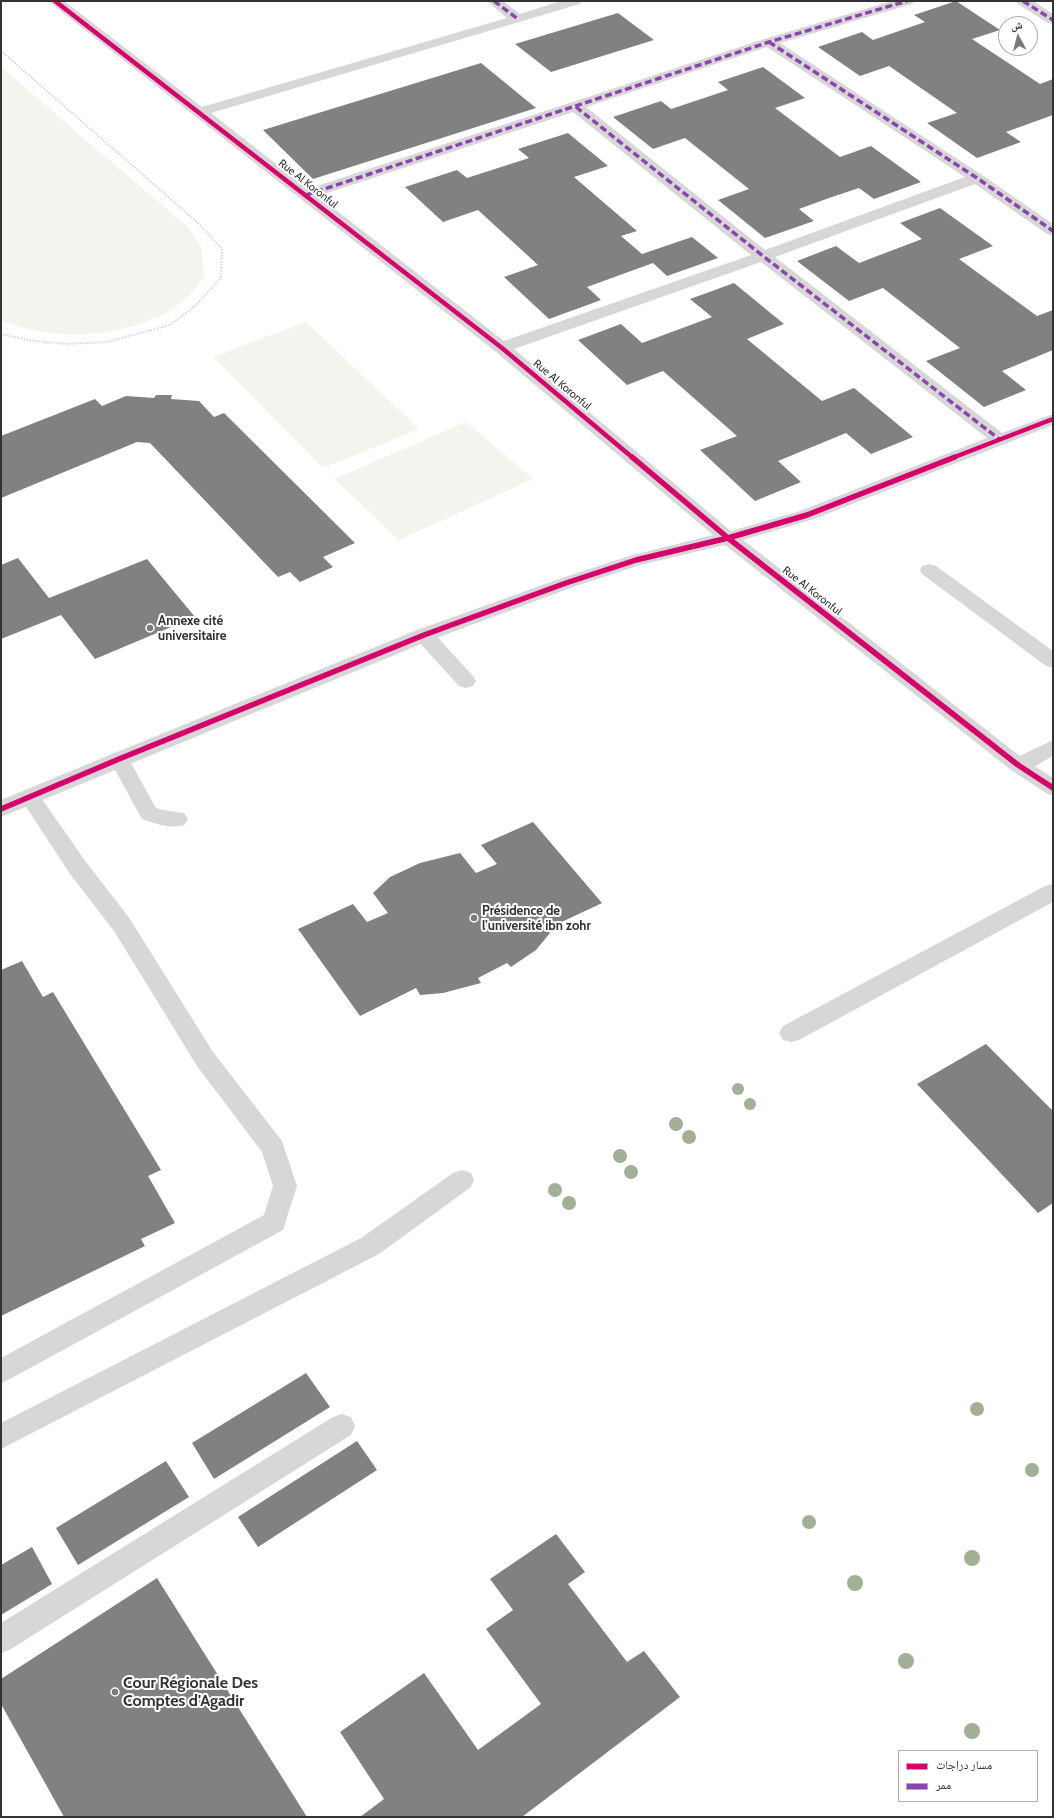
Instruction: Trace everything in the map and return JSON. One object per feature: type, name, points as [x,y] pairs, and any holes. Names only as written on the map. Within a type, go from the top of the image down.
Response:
[{"type":"street","name":"Rue Al Koronful","points":[[55,1],[200,112],[502,348],[728,538],[1018,765],[1053,788]]},
{"type":"street","points":[[494,1],[518,19]]},
{"type":"street","points":[[200,112],[575,1]]},
{"type":"street","points":[[306,195],[769,42],[907,1]]},
{"type":"street","points":[[1023,1],[1053,20]]},
{"type":"street","points":[[769,42],[977,178],[1053,231]]},
{"type":"street","points":[[576,107],[763,256],[999,439]]},
{"type":"street","points":[[502,348],[763,256],[977,178]]},
{"type":"street","points":[[1,809],[119,759],[424,635],[566,583],[629,563],[807,516],[999,439],[1053,419]]},
{"type":"street","points":[[929,570],[1053,661]]},
{"type":"street","points":[[424,635],[466,681]]},
{"type":"street","points":[[1018,765],[1053,747]]},
{"type":"street","points":[[119,759],[149,813],[161,818],[177,819]]},
{"type":"street","points":[[1,1371],[274,1222],[285,1186],[273,1148],[205,1059],[122,925],[78,868],[30,796]]},
{"type":"street","points":[[791,1033],[1053,892]]},
{"type":"street","points":[[1,1437],[370,1246],[462,1180]]},
{"type":"street","points":[[1,1640],[342,1426]]},
{"type":"path","points":[[1,51],[197,222],[222,249],[221,278],[195,306],[170,325],[107,342],[68,344],[33,342],[1,334]]},
{"type":"shaded area","points":[[1,66],[189,228],[201,247],[204,278],[189,296],[175,308],[155,318],[127,328],[91,334],[37,331],[1,320]]},
{"type":"shaded area","points":[[306,322],[419,429],[323,468],[213,357]]},
{"type":"shaded area","points":[[466,422],[533,479],[399,540],[334,479]]},
{"type":"building","points":[[956,1],[998,29],[998,31],[972,39],[1040,84],[1053,79],[1053,115],[1006,132],[1021,142],[977,158],[927,123],[957,113],[889,66],[860,76],[818,47],[862,32],[873,40],[925,22],[914,15]]},
{"type":"building","points":[[618,13],[654,40],[551,72],[515,44]]},
{"type":"building","points":[[481,63],[536,108],[313,179],[263,130]]},
{"type":"building","points":[[763,67],[805,98],[775,108],[840,157],[871,146],[921,182],[874,199],[859,188],[829,198],[799,209],[814,221],[765,238],[718,200],[749,189],[685,138],[653,149],[613,117],[661,101],[671,109],[728,90],[718,82]]},
{"type":"building","points":[[568,133],[608,166],[574,177],[637,231],[621,236],[642,254],[692,237],[718,258],[667,276],[653,263],[587,287],[601,300],[549,319],[504,277],[538,265],[478,210],[443,222],[405,187],[457,170],[467,178],[529,158],[518,149]]},
{"type":"building","points":[[940,208],[993,246],[959,259],[1037,316],[1053,310],[1053,350],[1002,371],[1026,390],[984,407],[926,361],[960,348],[883,288],[849,301],[797,261],[836,246],[859,263],[922,239],[900,223]]},
{"type":"building","points":[[734,283],[784,324],[747,339],[822,401],[854,388],[913,437],[871,454],[846,433],[778,461],[801,482],[755,501],[700,450],[737,436],[663,371],[627,385],[578,340],[621,324],[642,343],[712,317],[690,299]]},
{"type":"building","points":[[156,395],[172,395],[171,399],[199,401],[214,417],[224,413],[355,543],[323,557],[333,567],[300,582],[290,572],[278,577],[150,443],[137,442],[1,498],[1,436],[95,399],[102,406],[126,396],[154,398]]},
{"type":"building","points":[[18,558],[49,598],[147,559],[195,617],[95,659],[61,615],[1,639],[1,565]]},
{"type":"building","name":"Présidence de l'université ibn zohr","points":[[533,822],[602,903],[549,928],[550,933],[536,950],[511,967],[507,963],[478,978],[481,983],[443,993],[420,995],[416,988],[360,1016],[298,929],[353,904],[367,922],[388,913],[373,893],[390,877],[420,863],[460,853],[476,873],[497,864],[481,845]]},
{"type":"building","points":[[22,961],[43,997],[53,992],[161,1170],[148,1176],[175,1223],[141,1239],[145,1246],[1,1316],[1,970]]},
{"type":"building","points":[[986,1044],[1053,1111],[1053,1203],[1038,1213],[917,1084]]},
{"type":"building","points":[[306,1373],[330,1407],[214,1479],[192,1443]]},
{"type":"building","points":[[357,1441],[377,1470],[258,1547],[238,1517]]},
{"type":"building","points":[[166,1461],[189,1497],[78,1565],[56,1528]]},
{"type":"building","points":[[556,1534],[585,1572],[568,1584],[627,1662],[644,1651],[680,1697],[522,1817],[360,1817],[384,1799],[340,1732],[424,1673],[478,1750],[541,1704],[486,1629],[513,1610],[490,1579]]},
{"type":"building","points":[[32,1547],[52,1584],[1,1615],[1,1565]]},
{"type":"building","name":"Cour Régionale Des Comptes d'Agadir","points":[[157,1578],[307,1817],[64,1817],[1,1704],[1,1679]]},
{"type":"marked path","points":[[494,1],[518,19]]},
{"type":"marked path","points":[[306,195],[769,42],[907,1]]},
{"type":"marked path","points":[[1023,1],[1053,20]]},
{"type":"marked path","points":[[769,42],[977,178],[1053,231]]},
{"type":"marked path","points":[[576,107],[763,256],[999,439]]},
{"type":"cycle path","points":[[55,1],[200,112],[502,348],[728,538],[1018,765],[1053,788]]},
{"type":"cycle path","points":[[1,809],[119,759],[424,635],[566,583],[636,560],[728,538],[807,515],[1053,419]]},
{"type":"place","name":"Annexe cité universitaire","points":[[150,628]]},
{"type":"place","name":"Présidence de l'université ibn zohr","points":[[474,918]]},
{"type":"place","name":"Cour Régionale Des Comptes d'Agadir","points":[[115,1692]]}]
